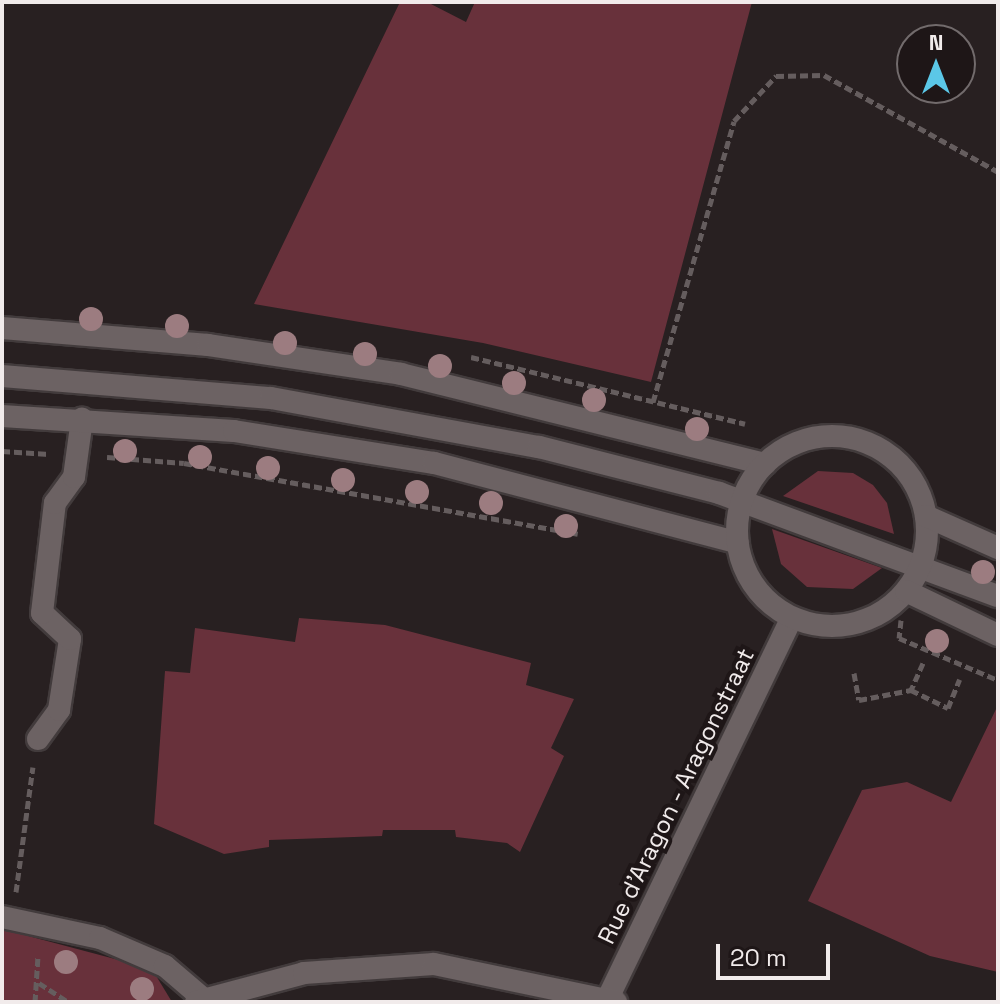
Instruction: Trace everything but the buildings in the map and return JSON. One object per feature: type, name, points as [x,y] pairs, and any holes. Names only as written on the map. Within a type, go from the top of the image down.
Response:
[{"type":"main road","points":[[2,328],[208,345],[401,374],[643,430],[765,464]]},
{"type":"main road","points":[[2,376],[271,398],[406,420],[742,501],[922,563],[998,596]]},
{"type":"main road","points":[[2,416],[234,431],[434,463],[625,508],[738,543]]},
{"type":"main road","points":[[38,739],[59,710],[70,639],[42,613],[55,503],[74,477],[82,419]]},
{"type":"main road","points":[[810,438],[858,440],[900,464],[926,516],[922,563],[906,591],[853,623],[792,618],[756,589],[738,543],[742,501],[765,464],[810,438]]},
{"type":"main road","points":[[926,516],[998,548]]},
{"type":"main road","points":[[906,591],[998,635]]},
{"type":"main road","name":"Rue d'Aragon - Aragonstraat","points":[[612,1000],[792,618]]},
{"type":"main road","points":[[2,917],[100,938],[165,966],[198,999],[304,973],[434,964],[612,1000]]},
{"type":"path","points":[[643,430],[734,121],[776,76],[824,75],[998,172]]},
{"type":"path","points":[[2,451],[184,463],[571,535],[604,531],[625,508]]},
{"type":"path","points":[[906,591],[899,638],[998,680]]},
{"type":"path","points":[[911,690],[923,663]]},
{"type":"path","points":[[854,673],[859,700],[911,690],[948,708],[960,679]]},
{"type":"path","points":[[27,894],[16,893],[34,763]]},
{"type":"path","points":[[35,1002],[41,939]]},
{"type":"path","points":[[38,983],[68,1002]]},
{"type":"shaded area","points":[[400,2],[427,2],[466,22],[475,2],[752,2],[651,382],[483,343],[254,304]]},
{"type":"shaded area","points":[[818,471],[853,473],[873,485],[887,503],[894,534],[783,496]]},
{"type":"shaded area","points":[[772,529],[882,568],[853,589],[807,587],[781,564]]},
{"type":"shaded area","points":[[299,618],[385,625],[531,663],[526,685],[574,699],[551,748],[564,756],[520,852],[507,843],[456,837],[455,830],[383,830],[382,836],[269,840],[269,847],[224,854],[154,824],[165,671],[190,673],[195,628],[295,642]]},
{"type":"shaded area","points":[[998,705],[998,972],[930,956],[808,901],[862,790],[907,782],[951,802]]},
{"type":"shaded area","points":[[2,929],[130,963],[155,974],[172,1002],[2,1002]]}]
